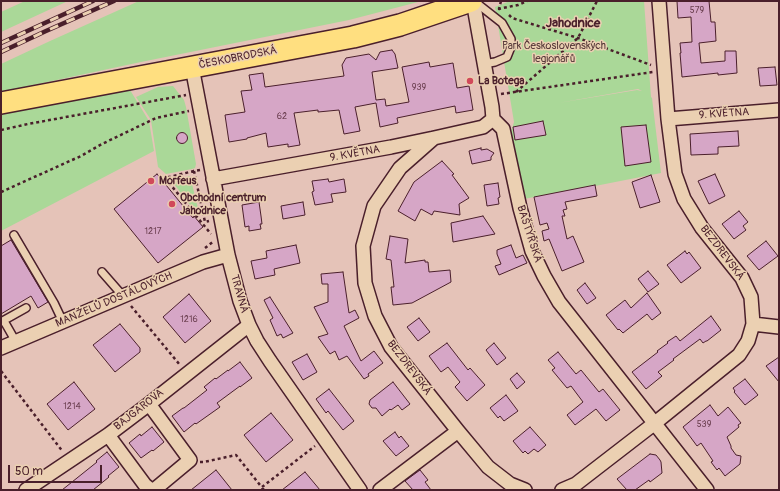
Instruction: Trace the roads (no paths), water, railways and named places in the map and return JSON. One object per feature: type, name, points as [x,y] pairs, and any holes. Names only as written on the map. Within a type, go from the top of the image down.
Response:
[{"type":"main road","name":"ČESKOBRODSKÁ","points":[[1,103],[353,37],[400,25],[473,1]]},
{"type":"street","points":[[473,1],[490,96],[492,119]]},
{"type":"street","name":"BEZDREVSKÁ","points":[[562,490],[576,484],[740,355],[748,341],[754,324],[752,297],[742,278],[702,228],[684,199],[675,174],[668,118],[659,1]]},
{"type":"street","name":"TRAVNÁ","points":[[192,67],[228,255],[240,302],[249,325],[257,342],[360,490]]},
{"type":"street","name":"9. KVĚTNA","points":[[668,118],[779,110]]},
{"type":"street","name":"9. KVĚTNA","points":[[214,179],[391,147],[483,128],[492,119]]},
{"type":"street","name":"BAŠTÝŘSKÁ","points":[[492,119],[503,129],[520,208],[532,250],[544,276],[559,302],[707,490]]},
{"type":"street","name":"BEZDREVSKÁ","points":[[434,138],[400,168],[374,206],[363,246],[365,283],[375,316],[391,347],[488,467],[510,484],[525,490]]},
{"type":"street","points":[[391,147],[398,152],[401,160],[400,168]]},
{"type":"street","name":"MANŽELŮ DOSTÁLOVÝCH","points":[[1,348],[203,262],[228,255]]},
{"type":"street","points":[[754,324],[779,327]]},
{"type":"street","name":"BAJGAROVA","points":[[26,490],[70,461],[149,404],[249,325]]},
{"type":"street","points":[[108,434],[145,485],[152,490],[190,460],[149,404]]},
{"type":"street","points":[[380,490],[458,431]]},
{"type":"lane","points":[[473,1],[502,23],[511,39],[511,47],[507,57],[496,62],[484,64]]},
{"type":"lane","points":[[14,235],[54,303],[63,322]]},
{"type":"lane","points":[[102,272],[122,296]]},
{"type":"lane","points":[[16,342],[3,322],[26,308]]},
{"type":"railway","points":[[1,43],[93,1]]},
{"type":"railway","points":[[1,52],[114,1]]},
{"type":"place","name":"La Botega","points":[[470,81]]},
{"type":"place","name":"Morfeus","points":[[151,181]]},
{"type":"place","name":"Obchodní centrum Jahodnice","points":[[172,204]]},
{"type":"district","name":"Jahodnice","points":[[573,24]]},
{"type":"park label","name":"Park Československých legionářů","points":[[554,52]]}]
